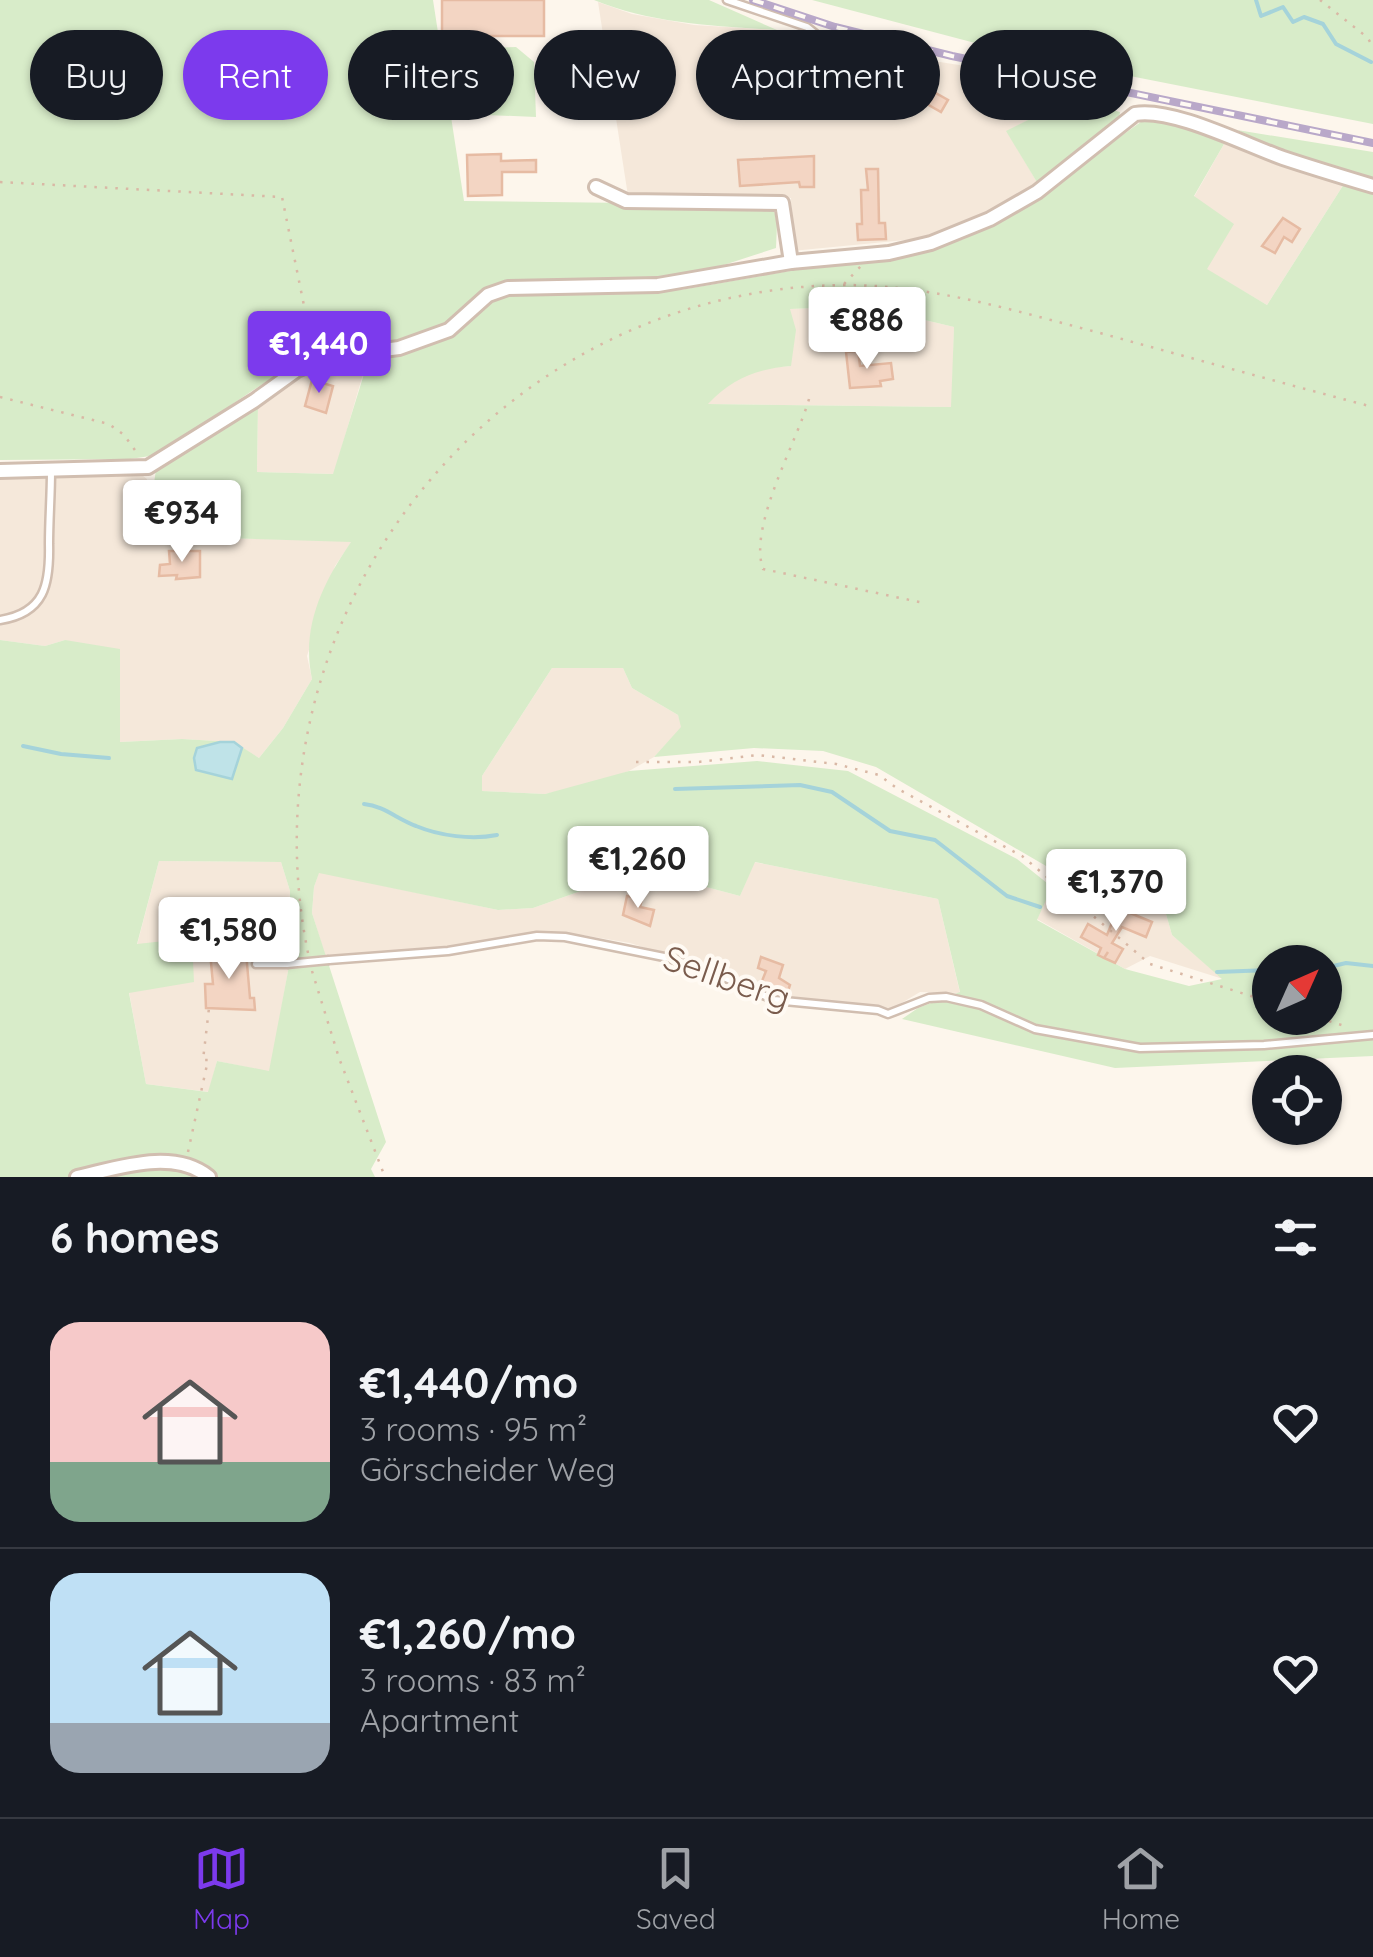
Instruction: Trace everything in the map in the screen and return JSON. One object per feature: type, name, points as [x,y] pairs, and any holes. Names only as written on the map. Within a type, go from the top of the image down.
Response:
[{"type":"street","points":[[0,471],[148,467],[297,370],[328,358],[399,348],[448,330],[488,295],[508,288],[658,286],[791,262],[932,243],[990,219],[1037,192],[1134,114],[1146,112],[1212,130],[1373,186]]},
{"type":"street","points":[[596,187],[626,201],[782,204],[791,262]]},
{"type":"street","points":[[77,1177],[129,1166],[186,1163],[209,1177]]},
{"type":"lane","points":[[727,0],[810,30]]},
{"type":"lane","points":[[0,620],[18,617],[33,607],[50,572],[51,470]]},
{"type":"lane","name":"Sellberg","points":[[256,964],[448,952],[537,936],[565,937],[669,958],[783,1002],[888,1014],[929,998],[946,997],[981,1005],[1035,1029],[1133,1048],[1264,1045],[1371,1035]]},
{"type":"path","points":[[1320,0],[1368,38],[1373,48]]},
{"type":"path","points":[[0,182],[282,197],[316,362]]},
{"type":"path","points":[[844,286],[844,280],[862,269],[862,255]]},
{"type":"path","points":[[386,1177],[321,1004],[302,927],[296,850],[300,771],[316,691],[362,575],[406,509],[453,452],[492,416],[557,369],[623,333],[699,306],[758,292],[844,286],[890,287],[975,300],[1373,407]]},
{"type":"path","points":[[0,398],[114,426],[148,467]]},
{"type":"path","points":[[809,399],[777,475],[758,555],[763,569],[924,603]]},
{"type":"path","points":[[636,762],[698,762],[758,755],[836,764],[879,775],[1022,856],[1150,964],[1252,996]]},
{"type":"path","points":[[186,1163],[208,1060],[203,1060],[209,1008]]},
{"type":"path","points":[[1342,1026],[1371,1035]]},
{"type":"shaded area","points":[[598,2],[632,14],[694,25],[777,30],[696,30],[696,120],[940,120],[940,62],[960,65],[960,120],[1029,120],[1007,131],[1038,184],[988,215],[926,238],[792,251],[791,198],[628,196],[616,120],[676,120],[676,30],[602,30]]},
{"type":"shaded area","points":[[1224,144],[1344,184],[1267,305],[1207,270],[1194,197]]},
{"type":"shaded area","points":[[866,306],[954,327],[952,407],[707,404],[727,384],[763,368],[791,366],[789,309]]},
{"type":"shaded area","points":[[368,357],[334,474],[257,472],[258,404],[299,374],[331,362]]},
{"type":"shaded area","points":[[0,471],[138,472],[147,479],[142,526],[222,538],[352,541],[335,566],[307,656],[312,679],[283,728],[259,758],[233,742],[119,742],[65,640],[45,646],[0,640]]},
{"type":"shaded area","points":[[552,668],[623,668],[632,688],[678,715],[682,727],[654,757],[593,784],[545,794],[481,791],[482,776]]},
{"type":"shaded area","points":[[1081,851],[1130,875],[1162,900],[1172,935],[1223,979],[1150,956],[1125,969],[1037,919],[1052,887],[1065,877]]},
{"type":"shaded area","points":[[159,861],[281,862],[290,891],[289,966],[270,1072],[217,1061],[209,1092],[146,1084],[129,992],[194,981],[137,945]]},
{"type":"shaded area","points":[[754,862],[938,899],[960,993],[920,992],[890,1010],[777,999],[733,976],[630,943],[582,935],[528,935],[444,949],[325,955],[312,913],[319,872],[498,910],[533,908],[609,881],[676,879],[740,896]]},
{"type":"green space","points":[[0,0],[433,0],[438,30],[348,30],[348,120],[452,120],[464,201],[774,210],[776,248],[684,278],[680,290],[801,269],[906,257],[964,239],[1036,197],[1145,119],[1185,124],[1224,144],[1194,196],[1234,224],[1207,269],[1267,305],[1344,184],[1373,194],[1373,1056],[1252,1055],[1252,1062],[1115,1068],[902,1019],[918,1008],[960,992],[938,899],[755,862],[740,896],[676,879],[609,881],[533,908],[498,910],[319,873],[312,913],[386,1142],[371,1169],[375,1177],[0,1177],[0,640],[45,646],[65,640],[120,649],[120,742],[234,742],[259,758],[283,728],[312,679],[309,642],[316,607],[351,542],[222,538],[148,527],[156,469],[258,404],[257,472],[333,474],[373,345],[313,350],[157,455],[130,459],[0,460]],"holes":[[[866,306],[954,327],[951,407],[708,404],[745,377],[791,366],[796,330],[790,309]],[[552,668],[623,668],[632,688],[678,715],[681,727],[654,757],[754,748],[823,751],[876,767],[1065,877],[1081,851],[1130,875],[1162,900],[1172,935],[1222,979],[1189,986],[1125,969],[1037,920],[1052,887],[1017,859],[848,771],[757,761],[629,771],[545,794],[482,791],[482,776]],[[159,861],[281,862],[290,891],[289,966],[269,1071],[217,1061],[208,1092],[146,1084],[129,993],[194,982],[192,938],[137,944]]]},
{"type":"green space","points":[[594,0],[709,0],[777,30],[661,19]]},
{"type":"green space","points":[[812,0],[1373,0],[1373,124],[1133,77],[1133,30],[960,30],[960,39],[940,34],[940,30],[926,30]]},
{"type":"green space","points":[[514,47],[534,62],[534,117],[514,116]]},
{"type":"green space","points":[[1028,120],[1119,120],[1118,125],[1038,184],[1006,131]]},
{"type":"green space","points":[[1237,130],[1373,152],[1373,180],[1308,162]]},
{"type":"water","points":[[234,742],[242,748],[232,779],[196,770],[197,748]]},
{"type":"building","points":[[442,0],[544,0],[544,30],[534,30],[534,36],[514,36],[514,30],[442,30]]},
{"type":"building","points":[[940,95],[948,100],[940,111]]},
{"type":"building","points":[[501,154],[501,161],[536,160],[536,172],[502,172],[502,195],[468,196],[467,155]]},
{"type":"building","points":[[814,156],[814,187],[800,187],[799,182],[740,186],[738,160]]},
{"type":"building","points":[[866,169],[878,169],[879,223],[885,223],[886,239],[858,240],[857,224],[862,224],[861,190],[868,190]]},
{"type":"building","points":[[1283,218],[1300,229],[1292,242],[1284,237],[1275,253],[1262,246]]},
{"type":"building","points":[[858,351],[860,366],[891,363],[893,379],[880,381],[881,386],[850,388],[846,352]]},
{"type":"building","points":[[312,380],[333,386],[326,413],[305,406]]},
{"type":"building","points":[[169,551],[200,551],[200,577],[159,576],[160,565],[170,564]]},
{"type":"building","points":[[627,896],[642,899],[640,907],[654,910],[650,926],[623,915]]},
{"type":"building","points":[[1118,908],[1152,922],[1146,937],[1122,927],[1112,943],[1123,949],[1115,963],[1098,955],[1101,948],[1081,937],[1088,924],[1107,935]]},
{"type":"building","points":[[236,949],[236,953],[246,952],[250,998],[254,998],[255,1010],[206,1008],[205,984],[213,984],[210,952]]},
{"type":"building","points":[[761,957],[783,965],[779,978],[790,985],[787,994],[760,986],[766,971],[758,968]]},
{"type":"waterway","points":[[1256,0],[1261,16],[1283,7],[1293,22],[1304,17],[1323,24],[1336,44],[1371,62]]},
{"type":"waterway","points":[[23,746],[109,758]]},
{"type":"waterway","points":[[675,789],[800,785],[832,792],[890,831],[935,840],[1007,896],[1040,907]]},
{"type":"waterway","points":[[364,804],[435,832],[467,837],[497,835]]},
{"type":"waterway","points":[[1342,964],[1373,966]]},
{"type":"waterway","points":[[1217,972],[1252,971]]},
{"type":"railway","points":[[753,0],[835,27],[952,56],[1373,143]]}]
